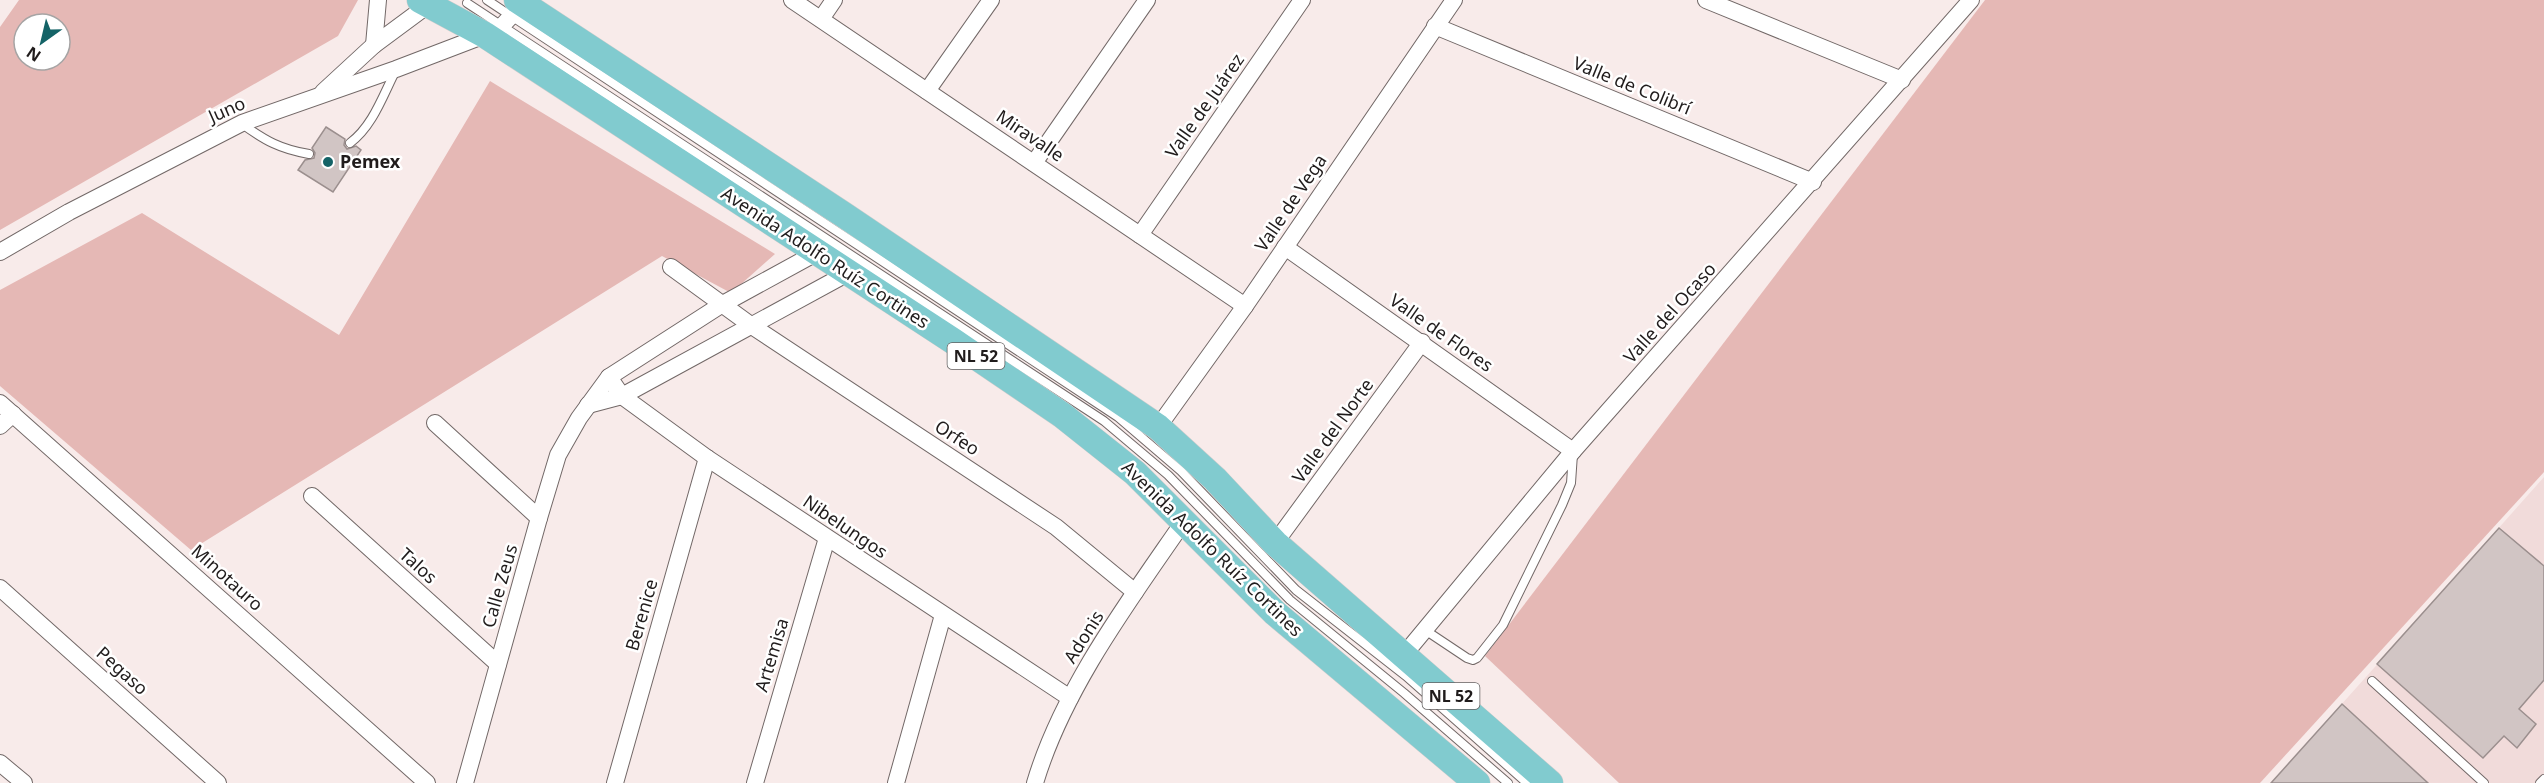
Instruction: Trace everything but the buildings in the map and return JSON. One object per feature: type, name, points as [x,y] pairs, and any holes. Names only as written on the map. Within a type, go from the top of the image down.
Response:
[{"type":"main road","name":"Avenida Adolfo Ruíz Cortines","points":[[424,2],[511,14],[844,215],[1158,427],[1215,479],[1275,543],[1550,783]]},
{"type":"main road","name":"Avenida Adolfo Ruíz Cortines","points":[[511,14],[816,253],[1062,415],[1135,473],[1275,613],[1477,783]]},
{"type":"street","points":[[374,45],[378,0]]},
{"type":"street","name":"Miravalle","points":[[792,0],[1245,306]]},
{"type":"street","points":[[821,20],[834,0]]},
{"type":"street","points":[[927,91],[991,0]]},
{"type":"street","points":[[1034,163],[1148,0]]},
{"type":"street","name":"Valle de Juárez","points":[[1140,235],[1302,0]]},
{"type":"street","name":"Valle de Vega","points":[[1158,427],[1245,306],[1454,0]]},
{"type":"street","points":[[1706,0],[1902,80]]},
{"type":"street","name":"Valle del Ocaso","points":[[1403,656],[1573,451],[1813,182],[1971,0]]},
{"type":"street","points":[[318,97],[424,2]]},
{"type":"street","name":"Juno","points":[[0,252],[69,212],[242,123],[396,69],[511,14]]},
{"type":"street","name":"Valle de Colibrí","points":[[1435,26],[1813,182]]},
{"type":"street","name":"Valle de Flores","points":[[1285,247],[1573,451]]},
{"type":"street","name":"Calle Zeus","points":[[465,783],[558,456],[588,405],[609,377],[721,305],[816,253]]},
{"type":"street","name":"Orfeo","points":[[670,267],[752,326],[1056,526],[1135,592]]},
{"type":"street","points":[[588,405],[622,396],[848,273]]},
{"type":"street","name":"Valle del Norte","points":[[1275,543],[1422,342]]},
{"type":"street","name":"Nibelungos","points":[[609,377],[622,396],[707,458],[1070,698]]},
{"type":"street","name":"Minotauro","points":[[0,403],[427,783]]},
{"type":"street","points":[[0,426],[13,414]]},
{"type":"street","points":[[435,423],[539,518]]},
{"type":"street","name":"Berenice","points":[[615,783],[707,458]]},
{"type":"street","name":"Talos","points":[[312,496],[498,664]]},
{"type":"street","name":"Adonis","points":[[1035,783],[1070,698],[1135,592],[1184,521]]},
{"type":"street","name":"Artemisa","points":[[754,783],[827,538]]},
{"type":"street","name":"Pegaso","points":[[0,588],[218,783]]},
{"type":"street","points":[[896,783],[943,615]]},
{"type":"street","points":[[0,763],[24,783]]},
{"type":"lane","points":[[486,0],[511,14],[1118,417],[1181,471],[1296,590],[1406,676],[1527,783]]},
{"type":"lane","points":[[467,3],[511,14],[1104,421],[1168,475],[1290,600],[1404,693],[1508,783]]},
{"type":"lane","points":[[350,143],[357,138],[375,112],[396,69]]},
{"type":"lane","points":[[242,123],[268,142],[291,151],[309,154]]},
{"type":"lane","points":[[1425,630],[1467,658],[1473,660],[1477,658],[1503,625],[1562,505],[1571,483],[1573,451]]},
{"type":"lane","points":[[2372,681],[2484,783]]},
{"type":"lane","points":[[2540,783],[2544,779]]},
{"type":"shaded area","points":[[19,0],[358,0],[338,36],[0,230],[0,27]]},
{"type":"shaded area","points":[[1985,0],[2544,0],[2544,472],[2260,783],[1619,783],[1485,656]]},
{"type":"shaded area","points":[[490,81],[775,254],[731,293],[662,256],[191,550],[0,386],[0,290],[142,213],[339,335]]},
{"type":"shaded area","points":[[2544,477],[2544,783],[2271,783],[2417,620]]},
{"type":"place","name":"Pemex","points":[[328,162]]}]
